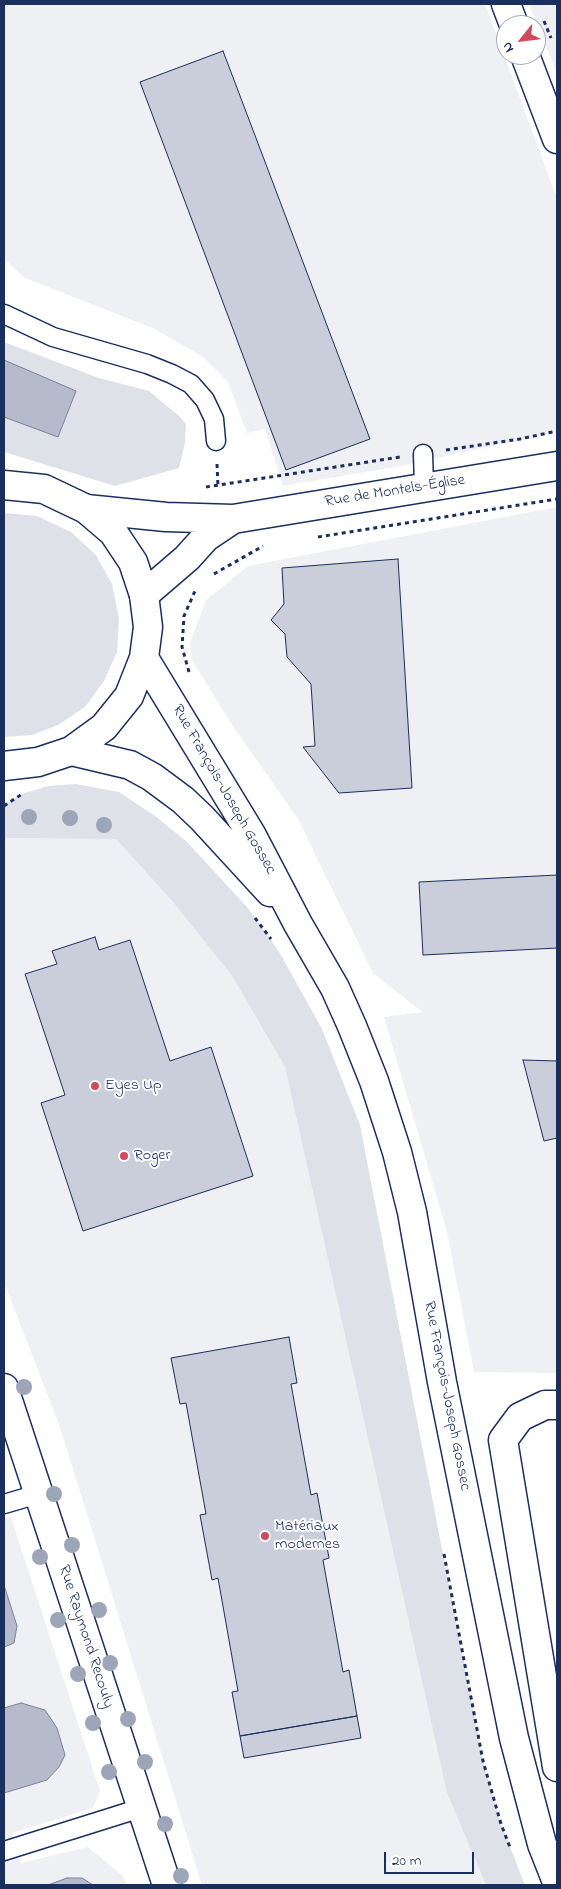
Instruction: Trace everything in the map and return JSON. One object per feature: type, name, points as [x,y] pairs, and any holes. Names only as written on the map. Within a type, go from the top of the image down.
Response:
[{"type":"main road","points":[[530,65],[557,139]]},
{"type":"main road","name":"Rue de Montels-Église","points":[[86,509],[166,517],[233,519],[424,486],[557,466]]},
{"type":"main road","points":[[4,485],[44,489],[86,509],[113,532],[133,562],[144,595],[148,627],[144,658],[129,696],[104,727],[71,750],[38,762],[4,766]]},
{"type":"main road","name":"Rue de Montels-Église","points":[[144,595],[187,558],[206,537],[233,519]]},
{"type":"main road","name":"Rue François-Joseph Gossec","points":[[144,658],[251,834],[334,988],[352,1026],[374,1081],[397,1152],[412,1212],[442,1382],[514,1738],[542,1844],[557,1882]]},
{"type":"main road","name":"Rue François-Joseph Gossec","points":[[71,750],[130,765],[152,777],[183,800],[234,851],[298,924]]},
{"type":"main road","name":"Rue Raymond Recouly","points":[[4,1388],[167,1885]]},
{"type":"main road","points":[[557,1405],[545,1405],[520,1417],[503,1440],[557,1766]]},
{"type":"lane","points":[[4,314],[53,337],[147,364],[191,384],[205,400],[214,419],[216,441]]},
{"type":"lane","points":[[423,454],[424,486]]},
{"type":"lane","points":[[4,1504],[38,1494]]},
{"type":"lane","points":[[4,1851],[141,1808]]},
{"type":"path","points":[[541,12],[554,46]]},
{"type":"path","points":[[200,488],[520,439],[557,431]]},
{"type":"path","points":[[216,441],[218,485],[233,519]]},
{"type":"path","points":[[308,539],[557,499]]},
{"type":"path","points":[[209,579],[260,546],[270,545]]},
{"type":"path","points":[[193,680],[184,658],[182,647],[184,616],[198,587]]},
{"type":"path","points":[[4,806],[25,793]]},
{"type":"path","points":[[253,915],[274,943]]},
{"type":"path","points":[[443,1545],[483,1761],[501,1824],[514,1857]]},
{"type":"shaded area","points":[[4,4],[485,4],[496,34],[496,65],[508,65],[557,198],[557,432],[401,466],[283,486],[265,429],[247,433],[228,382],[203,357],[155,329],[25,278],[4,259]]},
{"type":"shaded area","points":[[529,4],[557,4],[557,74],[546,46],[546,15],[533,15]]},
{"type":"shaded area","points":[[4,342],[99,378],[149,391],[186,424],[185,443],[179,468],[115,486],[4,452]]},
{"type":"shaded area","points":[[557,507],[557,1373],[474,1372],[447,1232],[384,1017],[422,1012],[373,973],[298,819],[232,725],[192,660],[190,643],[206,600],[248,566]]},
{"type":"shaded area","points":[[4,513],[37,516],[71,532],[96,555],[112,584],[119,618],[117,652],[104,681],[85,707],[58,725],[32,735],[5,737]]},
{"type":"shaded area","points":[[76,784],[119,792],[155,816],[186,841],[248,908],[278,950],[322,1029],[360,1125],[483,1761],[501,1824],[525,1885],[486,1885],[447,1793],[285,1067],[232,976],[173,902],[116,839],[4,838],[4,806],[8,802],[25,793],[48,786]]},
{"type":"shaded area","points":[[4,838],[116,839],[173,902],[232,976],[285,1067],[447,1793],[486,1885],[202,1885],[60,1427],[4,1282]]},
{"type":"shaded area","points":[[11,1517],[100,1791],[93,1808],[12,1833],[21,1863],[88,1847],[123,1876],[127,1885],[4,1885],[4,1519]]},
{"type":"water","points":[[4,360],[76,391],[58,437],[4,417]]},
{"type":"water","points":[[4,1585],[17,1626],[14,1643],[4,1647]]},
{"type":"water","points":[[21,1703],[45,1710],[57,1728],[65,1755],[59,1767],[47,1780],[4,1793],[4,1708]]},
{"type":"water","points":[[67,1878],[82,1878],[93,1885],[48,1885]]},
{"type":"building","points":[[223,51],[370,439],[286,470],[140,82]]},
{"type":"building","points":[[398,559],[412,788],[339,793],[303,747],[315,746],[311,684],[287,657],[285,634],[271,620],[284,604],[282,568]]},
{"type":"building","points":[[557,875],[557,948],[423,955],[419,882]]},
{"type":"building","points":[[95,937],[99,950],[130,940],[170,1061],[211,1047],[253,1176],[83,1231],[41,1103],[65,1095],[25,974],[57,964],[52,951]]},
{"type":"building","points":[[523,1060],[557,1061],[557,1138],[544,1141]]},
{"type":"building","name":"Matériaux modernes","points":[[289,1337],[297,1383],[291,1384],[311,1495],[317,1493],[329,1558],[323,1560],[343,1672],[349,1670],[357,1716],[240,1736],[232,1692],[238,1691],[218,1578],[212,1580],[200,1515],[206,1514],[186,1403],[180,1404],[171,1358]]},
{"type":"building","points":[[357,1716],[361,1738],[244,1758],[240,1736]]},
{"type":"place","name":"Eyes Up","points":[[95,1086]]},
{"type":"place","name":"Roger","points":[[124,1156]]},
{"type":"place","name":"Matériaux modernes","points":[[265,1536]]}]
